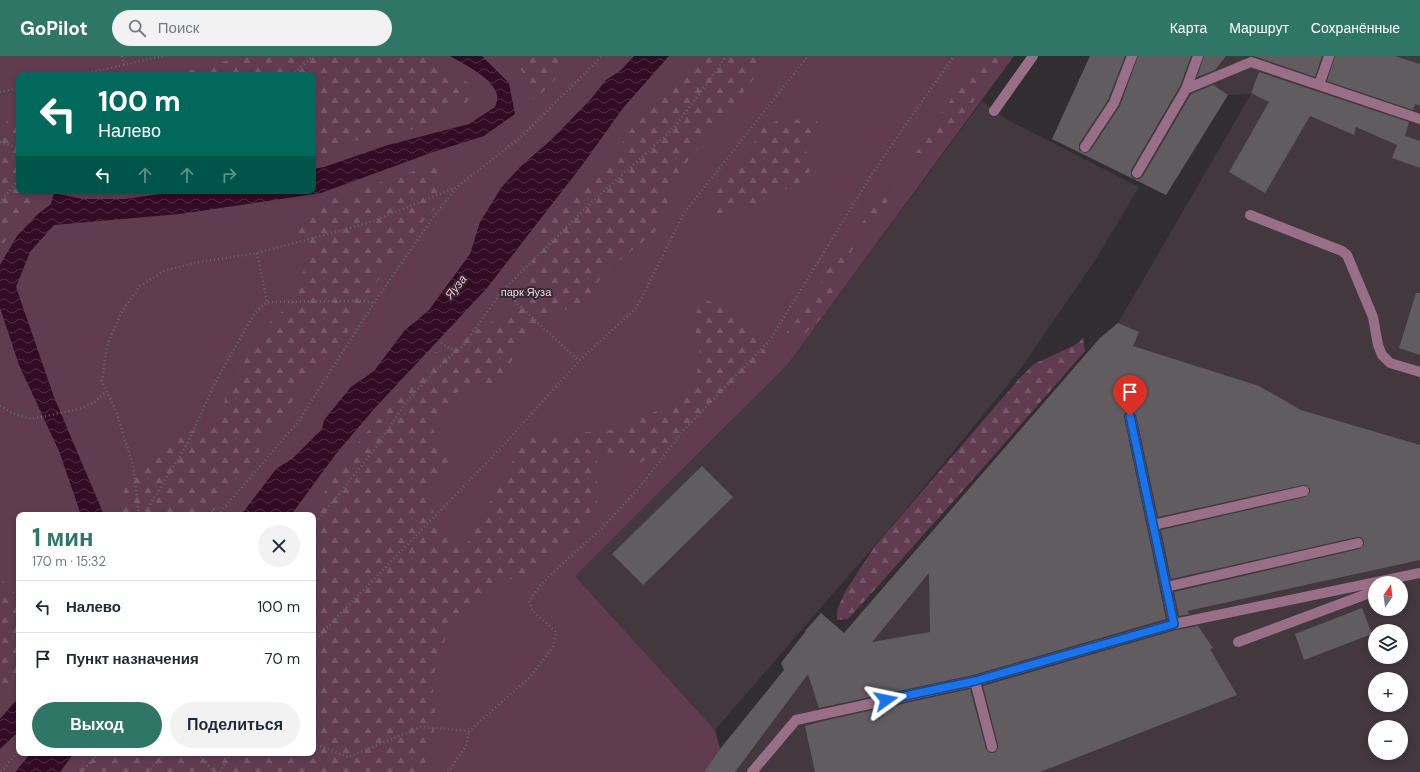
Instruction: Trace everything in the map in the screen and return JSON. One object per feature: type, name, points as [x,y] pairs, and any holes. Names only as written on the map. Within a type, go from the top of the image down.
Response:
[{"type":"street","points":[[994,111],[1033,56]]},
{"type":"street","points":[[1085,147],[1114,103],[1132,56]]},
{"type":"street","points":[[1137,173],[1186,89],[1198,56]]},
{"type":"street","points":[[1319,85],[1329,56]]},
{"type":"street","points":[[1186,89],[1252,59],[1319,85],[1420,119]]},
{"type":"street","points":[[1250,215],[1342,251],[1347,255],[1373,317],[1378,345],[1382,355],[1390,363],[1420,372]]},
{"type":"street","points":[[1130,416],[1174,624]]},
{"type":"street","points":[[1153,525],[1304,491]]},
{"type":"street","points":[[1166,587],[1358,543]]},
{"type":"street","points":[[1408,579],[1420,574]]},
{"type":"street","points":[[752,772],[796,720],[975,681],[1174,624],[1420,574]]},
{"type":"street","points":[[1238,642],[1368,595]]},
{"type":"street","points":[[975,681],[992,747]]},
{"type":"path","points":[[122,56],[124,65]]},
{"type":"path","points":[[93,72],[163,56]]},
{"type":"path","points":[[221,512],[298,422],[374,303],[432,219],[457,187],[522,136],[602,56]]},
{"type":"path","points":[[316,521],[378,446],[407,401],[463,346],[503,290],[595,199],[672,129],[715,73],[726,56]]},
{"type":"path","points":[[316,639],[499,450],[579,361],[637,307],[684,213],[808,56]]},
{"type":"path","points":[[448,772],[466,746],[469,731],[529,678],[552,647],[556,632],[532,610],[530,601],[542,583],[600,530],[639,488],[683,431],[770,340],[872,174],[954,56]]},
{"type":"path","points":[[295,72],[311,57]]},
{"type":"path","points":[[0,92],[16,89]]},
{"type":"path","points":[[0,142],[16,147]]},
{"type":"path","points":[[0,203],[16,183]]},
{"type":"path","points":[[139,512],[133,465],[116,410],[102,381],[107,346],[121,313],[140,286],[166,270],[200,262],[257,253],[368,223],[457,187]]},
{"type":"path","points":[[257,253],[267,302]]},
{"type":"path","points":[[503,290],[579,361]]},
{"type":"path","points":[[146,512],[188,442],[227,361],[255,313],[267,302],[364,301],[374,303]]},
{"type":"path","points":[[441,343],[456,352]]},
{"type":"path","points":[[0,406],[10,412],[31,419],[75,410],[94,403],[106,391]]},
{"type":"path","points":[[316,744],[348,757],[421,727],[469,731]]},
{"type":"path","points":[[1,772],[16,754]]},
{"type":"path","points":[[81,772],[96,756]]},
{"type":"path","points":[[148,772],[162,756]]},
{"type":"path","points":[[201,756],[214,772]]},
{"type":"path","points":[[220,772],[229,756]]},
{"type":"shaded area","points":[[1090,56],[1420,56],[1420,772],[704,772],[720,749],[784,670],[781,663],[805,631],[821,613],[845,634],[864,627],[860,614],[1100,338],[1118,323],[1251,94],[1228,95],[1166,195],[1052,139]]},
{"type":"shaded area","points":[[982,101],[1006,119],[1139,187],[1096,259],[1019,371],[907,508],[715,730],[575,576],[788,364]]},
{"type":"green space","name":"парк Яуза","points":[[0,56],[1014,56],[788,364],[575,576],[715,730],[720,749],[704,772],[0,772]]},
{"type":"green space","points":[[245,56],[427,56],[435,66],[473,85],[473,95],[466,103],[405,133],[352,141],[316,159],[316,72],[184,72]]},
{"type":"green space","points":[[514,56],[577,56],[539,96],[529,100],[525,77]]},
{"type":"green space","points":[[702,56],[772,56],[679,172],[656,231],[606,271],[581,305],[541,317],[497,382],[457,392],[431,425],[451,464],[426,498],[446,538],[467,544],[526,437],[613,430],[691,396],[701,357],[693,318],[704,299],[743,317],[766,353],[678,441],[640,463],[582,443],[597,459],[597,504],[542,568],[484,589],[445,639],[432,680],[436,722],[425,763],[420,772],[74,772],[82,756],[316,756],[316,512],[311,512],[354,448],[433,354],[508,313],[521,299],[545,218],[610,162],[645,108]]},
{"type":"green space","points":[[988,56],[1001,56],[988,81],[943,143],[896,187],[879,215],[852,250],[820,319],[804,334],[795,337],[786,333],[813,300],[826,272],[854,236],[884,189],[907,167],[951,99]]},
{"type":"green space","points":[[806,115],[817,119],[817,129],[805,147],[810,168],[808,178],[752,206],[711,215],[711,205],[715,195],[754,144],[761,126],[781,120],[791,123]]},
{"type":"green space","points":[[16,116],[16,194],[42,194],[26,210],[0,249],[0,135],[8,118]]},
{"type":"green space","points":[[437,163],[445,194],[436,207],[403,244],[364,301],[351,328],[299,391],[250,466],[212,512],[123,512],[124,490],[157,447],[215,421],[225,402],[224,392],[241,369],[251,347],[270,322],[295,300],[307,259],[307,248],[297,229],[299,218],[317,204]]},
{"type":"green space","points":[[1083,338],[1085,351],[848,619],[837,620],[837,610],[845,592],[875,546],[1019,379],[1034,364],[1075,345]]},
{"type":"green space","points":[[0,579],[16,594],[16,676],[0,696]]},
{"type":"water","points":[[450,56],[482,56],[509,83],[515,114],[484,136],[436,151],[316,194],[316,168],[388,145],[469,124],[495,107],[497,95],[494,89],[478,72]]},
{"type":"water","name":"Яуза","points":[[634,56],[669,56],[623,108],[583,164],[487,288],[374,409],[335,455],[293,512],[243,512],[276,469],[293,458],[322,429],[324,420],[351,387],[374,371],[405,330],[429,310],[470,254],[480,222],[501,188],[521,166],[552,139],[590,100],[606,80],[620,71]]},
{"type":"water","points":[[54,194],[82,199],[125,199],[161,194],[314,194],[180,214],[54,225],[30,252],[16,287],[54,397],[103,512],[80,512],[59,451],[19,365],[0,308],[0,265],[17,236],[38,214],[51,204]]},
{"type":"water","points":[[16,700],[16,734],[0,749],[0,719]]},
{"type":"water","points":[[28,756],[72,756],[60,772],[15,772]]},
{"type":"building","points":[[1090,56],[1125,56],[1108,100],[1079,144],[1079,150],[1085,153],[1090,151],[1120,106],[1138,56],[1191,56],[1180,86],[1131,170],[1131,176],[1134,179],[1140,179],[1143,176],[1191,94],[1213,85],[1228,95],[1166,195],[1052,139]]},
{"type":"building","points":[[1204,56],[1226,56],[1215,70],[1197,77]]},
{"type":"building","points":[[1254,56],[1322,56],[1315,77]]},
{"type":"building","points":[[1335,56],[1395,56],[1420,64],[1420,106],[1415,104],[1413,110],[1327,81]]},
{"type":"building","points":[[1259,72],[1409,122],[1405,136],[1420,141],[1420,168],[1392,158],[1397,145],[1356,127],[1354,135],[1310,116],[1265,193],[1229,172],[1269,102],[1251,93]]},
{"type":"building","points":[[1416,293],[1420,293],[1420,355],[1399,348]]},
{"type":"building","points":[[1118,323],[1139,332],[1133,346],[1259,386],[1301,410],[1420,445],[1420,560],[1187,611],[1190,614],[1179,616],[1174,592],[1359,549],[1364,545],[1364,541],[1360,537],[1357,537],[1171,579],[1161,530],[1305,497],[1310,493],[1310,489],[1306,485],[1303,485],[1158,517],[1136,415],[1132,410],[1128,410],[1124,414],[1124,417],[1166,619],[973,675],[819,708],[808,674],[735,772],[704,772],[720,749],[784,670],[781,663],[805,631],[821,613],[844,633],[1100,338]],"holes":[[[929,573],[930,632],[872,642]]]},
{"type":"building","points":[[702,466],[733,497],[643,585],[612,554]]},
{"type":"building","points":[[1362,608],[1368,624],[1368,636],[1304,660],[1295,634]]},
{"type":"building","points":[[1198,626],[1213,648],[1210,649],[1237,695],[1040,772],[815,772],[805,726],[970,689],[986,749],[990,753],[994,753],[998,749],[998,745],[983,686],[1176,630]]},
{"type":"route","points":[[886,700],[975,681],[1174,624],[1130,416]]}]
